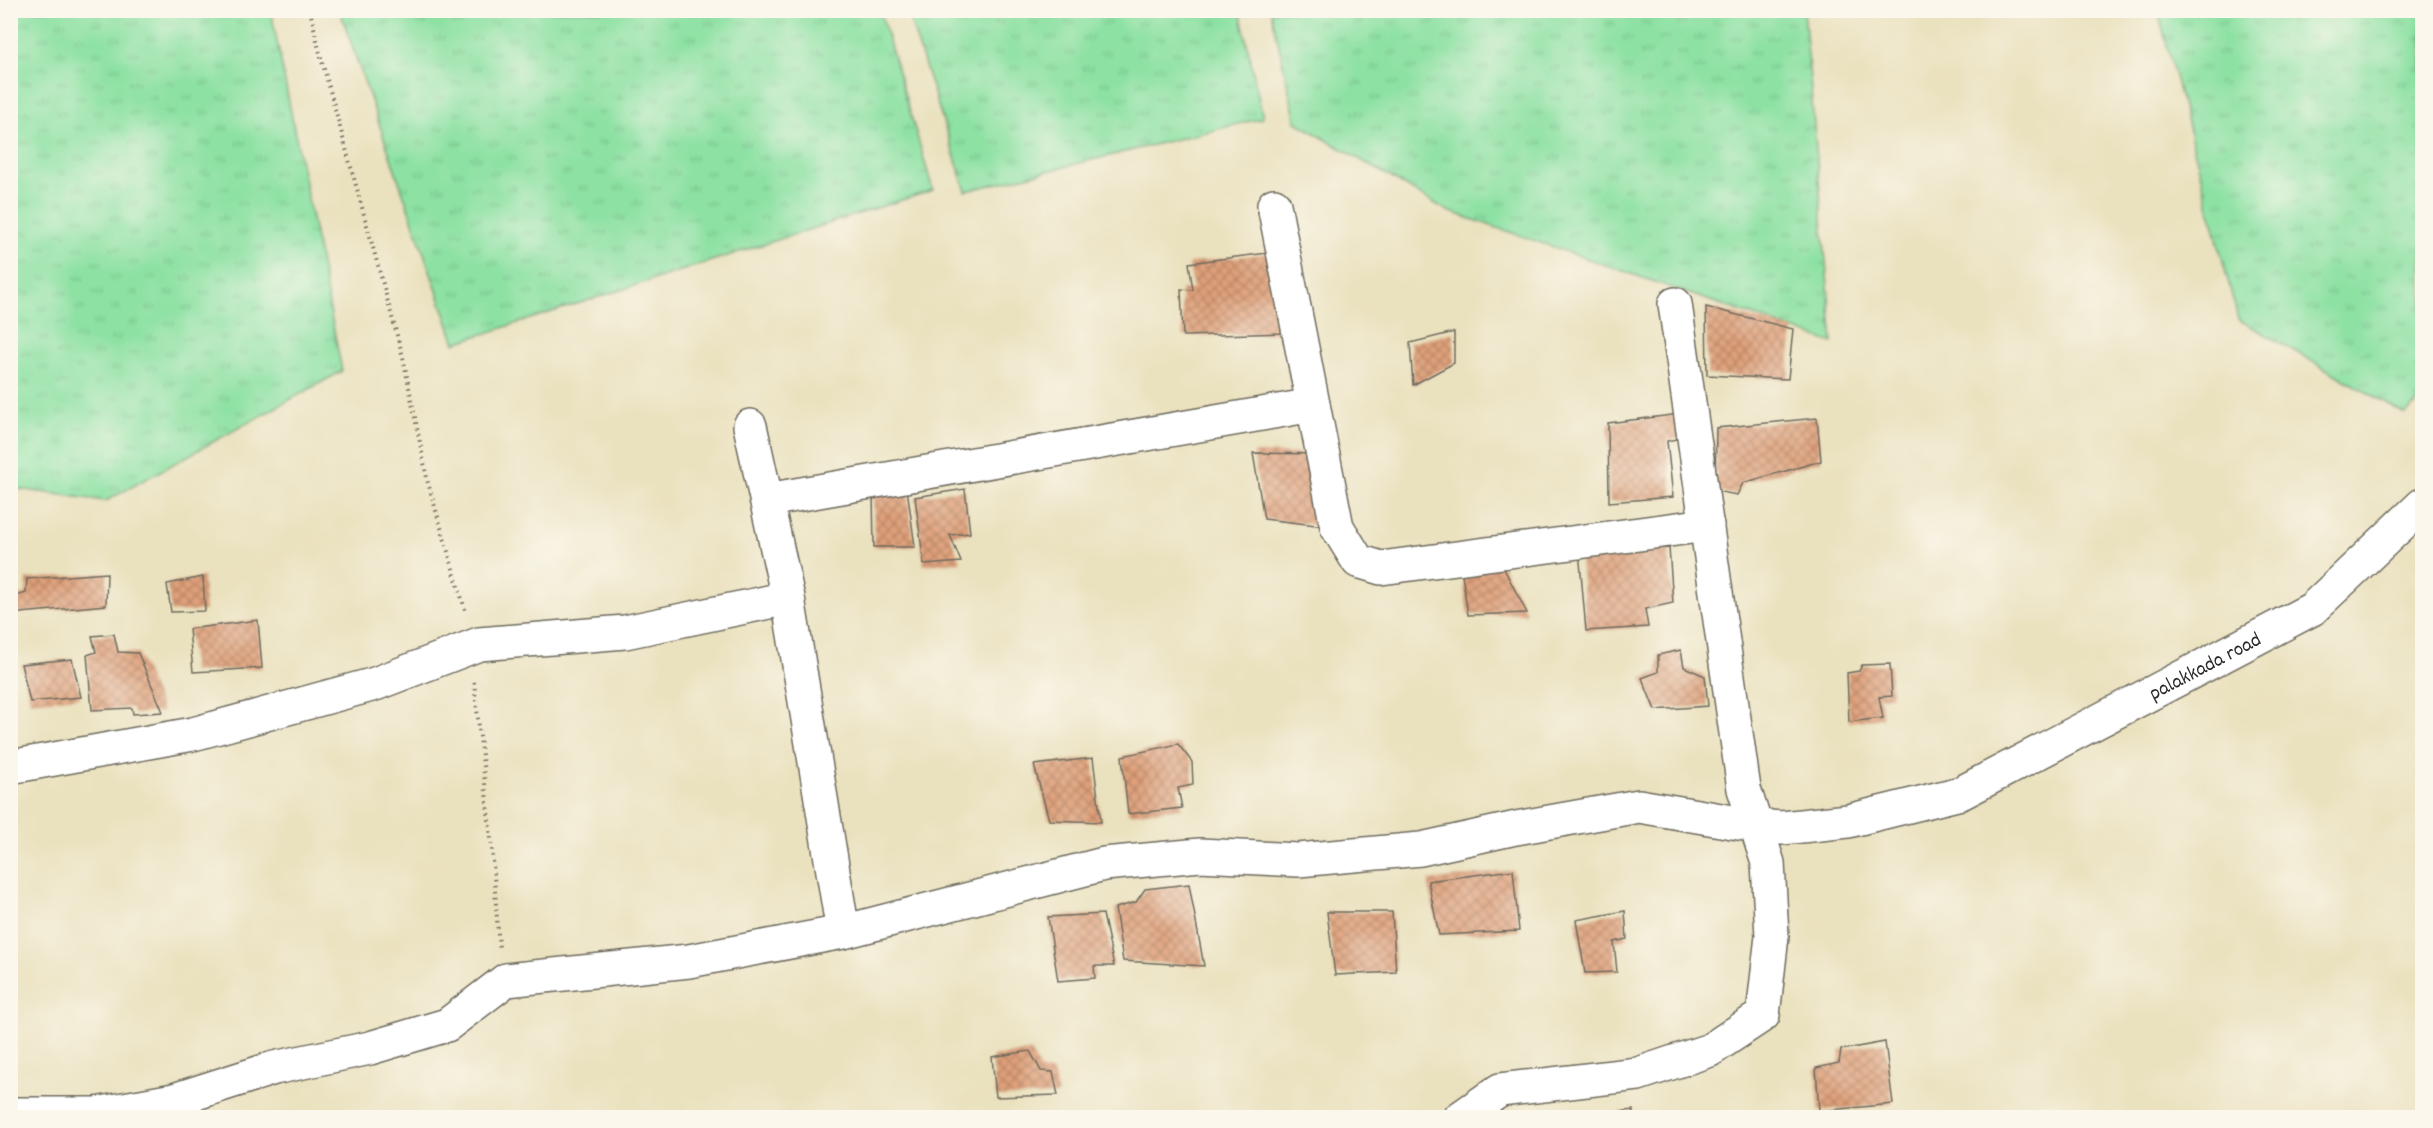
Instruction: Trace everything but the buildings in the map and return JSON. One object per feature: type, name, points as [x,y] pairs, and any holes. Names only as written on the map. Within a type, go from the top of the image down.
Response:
[{"type":"street","points":[[1274,205],[1337,527],[1358,561],[1381,568],[1707,525]]},
{"type":"street","points":[[1460,1118],[1500,1090],[1638,1074],[1710,1050],[1764,1015],[1772,936],[1768,863],[1744,789],[1676,304]]},
{"type":"street","points":[[766,500],[1313,405]]},
{"type":"street","points":[[750,426],[788,598],[843,932]]},
{"type":"street","name":"palakkada road","points":[[501,983],[506,980],[689,962],[843,932],[1104,864],[1200,855],[1298,860],[1421,849],[1516,828],[1639,806],[1756,826],[1782,828],[1848,821],[1961,793],[2312,609],[2419,518]]},
{"type":"street","points":[[10,768],[193,734],[375,684],[479,644],[624,632],[788,598]]},
{"type":"street","points":[[10,1114],[96,1114],[174,1100],[274,1068],[370,1048],[447,1025],[501,983]]},
{"type":"path","points":[[310,10],[403,357],[428,483],[469,623],[492,848],[501,983]]},
{"type":"green space","points":[[11,10],[271,11],[342,371],[106,501],[11,488]]},
{"type":"green space","points":[[340,11],[880,11],[933,190],[455,343]]},
{"type":"green space","points":[[907,11],[1240,11],[1263,118],[966,191]]},
{"type":"green space","points":[[1271,11],[1804,11],[1833,343],[1448,211],[1296,122]]},
{"type":"green space","points":[[2158,11],[2422,11],[2422,399],[2405,414],[2238,319]]}]
